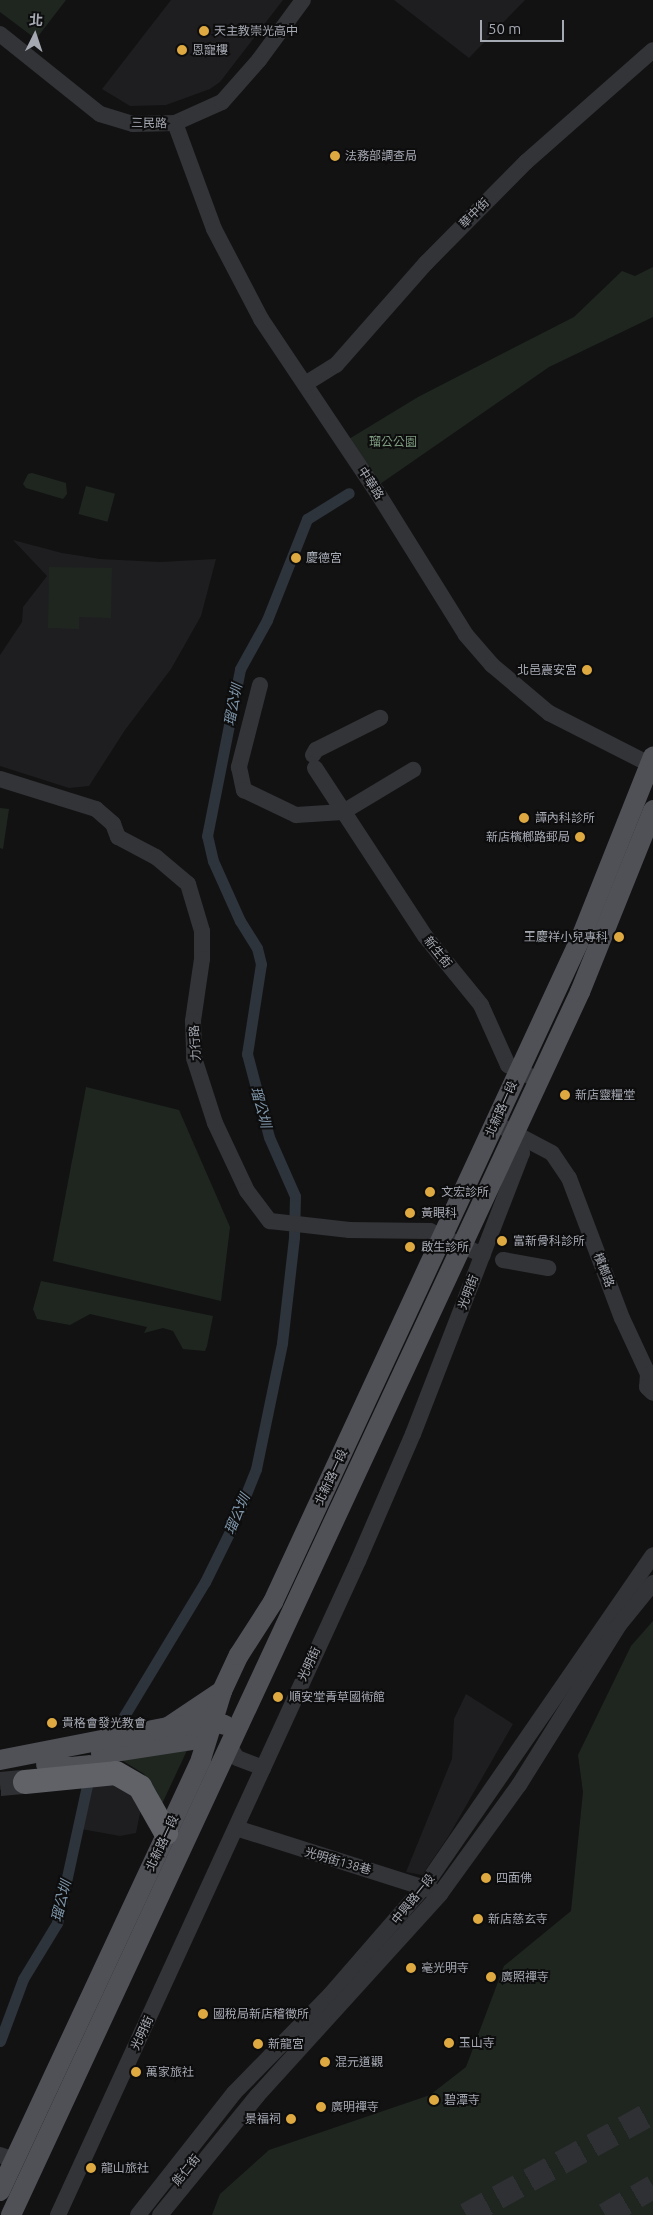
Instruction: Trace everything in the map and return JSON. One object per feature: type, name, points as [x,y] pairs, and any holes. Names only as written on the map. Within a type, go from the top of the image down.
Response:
[{"type":"highway","points":[[25,1782],[116,1773],[140,1787],[166,1833]]},
{"type":"main road","name":"北新路一段","points":[[0,2192],[7,2158],[166,1833],[211,1731],[222,1691],[239,1655],[273,1602],[582,935],[652,763]]},
{"type":"main road","name":"北新路一段","points":[[11,2215],[507,1146],[516,1133],[580,992],[653,810]]},
{"type":"main road","points":[[168,1727],[222,1691]]},
{"type":"main road","points":[[0,1760],[168,1727],[211,1731],[233,1737]]},
{"type":"main road","points":[[0,1774],[189,1738],[211,1731]]},
{"type":"main road","points":[[46,1764],[71,1768],[110,1763],[134,1770],[153,1792],[166,1833]]},
{"type":"street","name":"三民路","points":[[0,34],[100,114],[132,124],[175,124],[222,102],[259,60],[303,0]]},
{"type":"street","name":"華中街","points":[[305,384],[336,365],[480,206],[653,50]]},
{"type":"street","name":"中華路","points":[[175,124],[214,229],[261,319],[478,652],[549,713],[652,763]]},
{"type":"street","points":[[260,685],[239,767],[244,790],[296,815],[318,811],[343,812],[413,770]]},
{"type":"street","name":"新生街","points":[[380,718],[316,750],[314,761],[343,812],[425,936],[481,1006],[508,1065],[539,1082]]},
{"type":"street","name":"力行路","points":[[0,779],[96,809],[112,824],[118,837],[156,857],[188,884],[202,931],[202,959],[193,1021],[194,1058],[215,1123],[247,1191],[270,1221],[355,1230],[430,1232],[483,1255]]},
{"type":"street","name":"檳榔路","points":[[495,1122],[552,1153],[569,1178],[622,1318],[648,1374],[648,1387],[653,1393]]},
{"type":"street","name":"光明街","points":[[58,2215],[236,1828],[409,1442],[522,1153],[516,1133]]},
{"type":"street","points":[[503,1260],[548,1268]]},
{"type":"street","name":"中興路一段","points":[[138,2215],[243,2086],[330,1995],[424,1887],[653,1555]]},
{"type":"street","name":"中興路一段","points":[[160,2215],[256,2096],[440,1894],[519,1785],[619,1625],[653,1583]]},
{"type":"street","points":[[233,1737],[237,1758],[263,1768]]},
{"type":"street","name":"光明街138巷","points":[[236,1828],[424,1887],[440,1894]]},
{"type":"street","points":[[222,2124],[243,2086]]},
{"type":"street","points":[[222,2124],[256,2096]]},
{"type":"street","name":"能仁街","points":[[150,2215],[222,2124]]},
{"type":"shaded area","name":"天主教崇光高中","points":[[171,0],[283,0],[220,82],[210,89],[166,105],[130,106],[102,89]]},
{"type":"shaded area","points":[[394,0],[525,0],[469,58]]},
{"type":"shaded area","points":[[13,540],[62,553],[100,559],[160,562],[216,559],[201,616],[171,669],[125,730],[89,786],[69,788],[0,766],[0,655],[22,622],[23,607],[47,576]]},
{"type":"shaded area","points":[[466,1694],[513,1724],[448,1837],[422,1875],[406,1872],[452,1759],[454,1719]]},
{"type":"shaded area","points":[[119,1776],[143,1798],[136,1833],[120,1836],[81,1829],[90,1777]]},
{"type":"green space","points":[[0,0],[66,0],[36,39],[0,12]]},
{"type":"green space","name":"瑠公公園","points":[[653,267],[653,317],[549,367],[380,484],[349,439],[418,397],[574,317],[622,271],[635,276]]},
{"type":"green space","points":[[32,473],[66,483],[67,494],[63,499],[26,488],[23,484],[28,474]]},
{"type":"green space","points":[[86,486],[115,494],[107,522],[78,514]]},
{"type":"green space","points":[[49,567],[112,568],[111,618],[79,617],[79,629],[48,628]]},
{"type":"green space","points":[[0,808],[9,809],[3,849],[0,848]]},
{"type":"green space","points":[[86,1087],[179,1110],[230,1227],[221,1301],[53,1261]]},
{"type":"green space","points":[[41,1281],[213,1316],[205,1351],[183,1349],[173,1331],[163,1328],[144,1333],[147,1327],[90,1314],[70,1325],[37,1319],[33,1309]]},
{"type":"green space","points":[[653,1621],[653,2215],[212,2215],[220,2194],[269,2150],[430,2095],[466,2067],[504,1966],[571,1911],[583,1792],[578,1755],[631,1646]]},
{"type":"green space","points":[[190,1744],[161,1806],[157,1792],[144,1774],[120,1759]]},
{"type":"waterway","name":"瑠公圳","points":[[115,1731],[205,1582],[236,1519],[256,1469],[282,1343],[294,1237],[295,1196],[269,1137],[247,1054],[261,964],[257,948],[240,921],[213,861],[207,836],[240,669],[267,620],[307,519],[349,493]]},
{"type":"waterway","name":"瑠公圳","points":[[0,2041],[23,1979],[57,1923],[88,1781]]},
{"type":"tunnel","points":[[0,1784],[25,1782]]},
{"type":"tunnel","points":[[466,2215],[653,2112]]},
{"type":"tunnel","points":[[605,2215],[653,2187]]},
{"type":"place","name":"天主教崇光高中","points":[[204,31]]},
{"type":"place","name":"恩寵樓","points":[[182,50]]},
{"type":"place","name":"法務部調查局","points":[[335,156]]},
{"type":"place","name":"慶德宮","points":[[296,558]]},
{"type":"place","name":"北邑震安宮","points":[[587,670]]},
{"type":"place","name":"譚內科診所","points":[[524,818]]},
{"type":"place","name":"新店檳榔路郵局","points":[[580,837]]},
{"type":"place","name":"王慶祥小兒專科","points":[[619,937]]},
{"type":"place","name":"新店靈糧堂","points":[[565,1095]]},
{"type":"place","name":"文宏診所","points":[[430,1192]]},
{"type":"place","name":"黃眼科","points":[[410,1213]]},
{"type":"place","name":"富新骨科診所","points":[[502,1241]]},
{"type":"place","name":"啟生診所","points":[[410,1247]]},
{"type":"place","name":"順安堂青草國術館","points":[[278,1697]]},
{"type":"place","name":"貴格會發光教會","points":[[52,1723]]},
{"type":"place","name":"四面佛","points":[[486,1878]]},
{"type":"place","name":"新店慈玄寺","points":[[478,1919]]},
{"type":"place","name":"毫光明寺","points":[[411,1968]]},
{"type":"place","name":"廣照禪寺","points":[[491,1977]]},
{"type":"place","name":"國稅局新店稽徵所","points":[[203,2014]]},
{"type":"place","name":"玉山寺","points":[[449,2043]]},
{"type":"place","name":"新龍宮","points":[[258,2044]]},
{"type":"place","name":"混元道觀","points":[[325,2062]]},
{"type":"place","name":"萬家旅社","points":[[136,2072]]},
{"type":"place","name":"碧潭寺","points":[[434,2100]]},
{"type":"place","name":"廣明禪寺","points":[[321,2107]]},
{"type":"place","name":"景福祠","points":[[291,2119]]},
{"type":"place","name":"龍山旅社","points":[[91,2168]]}]
